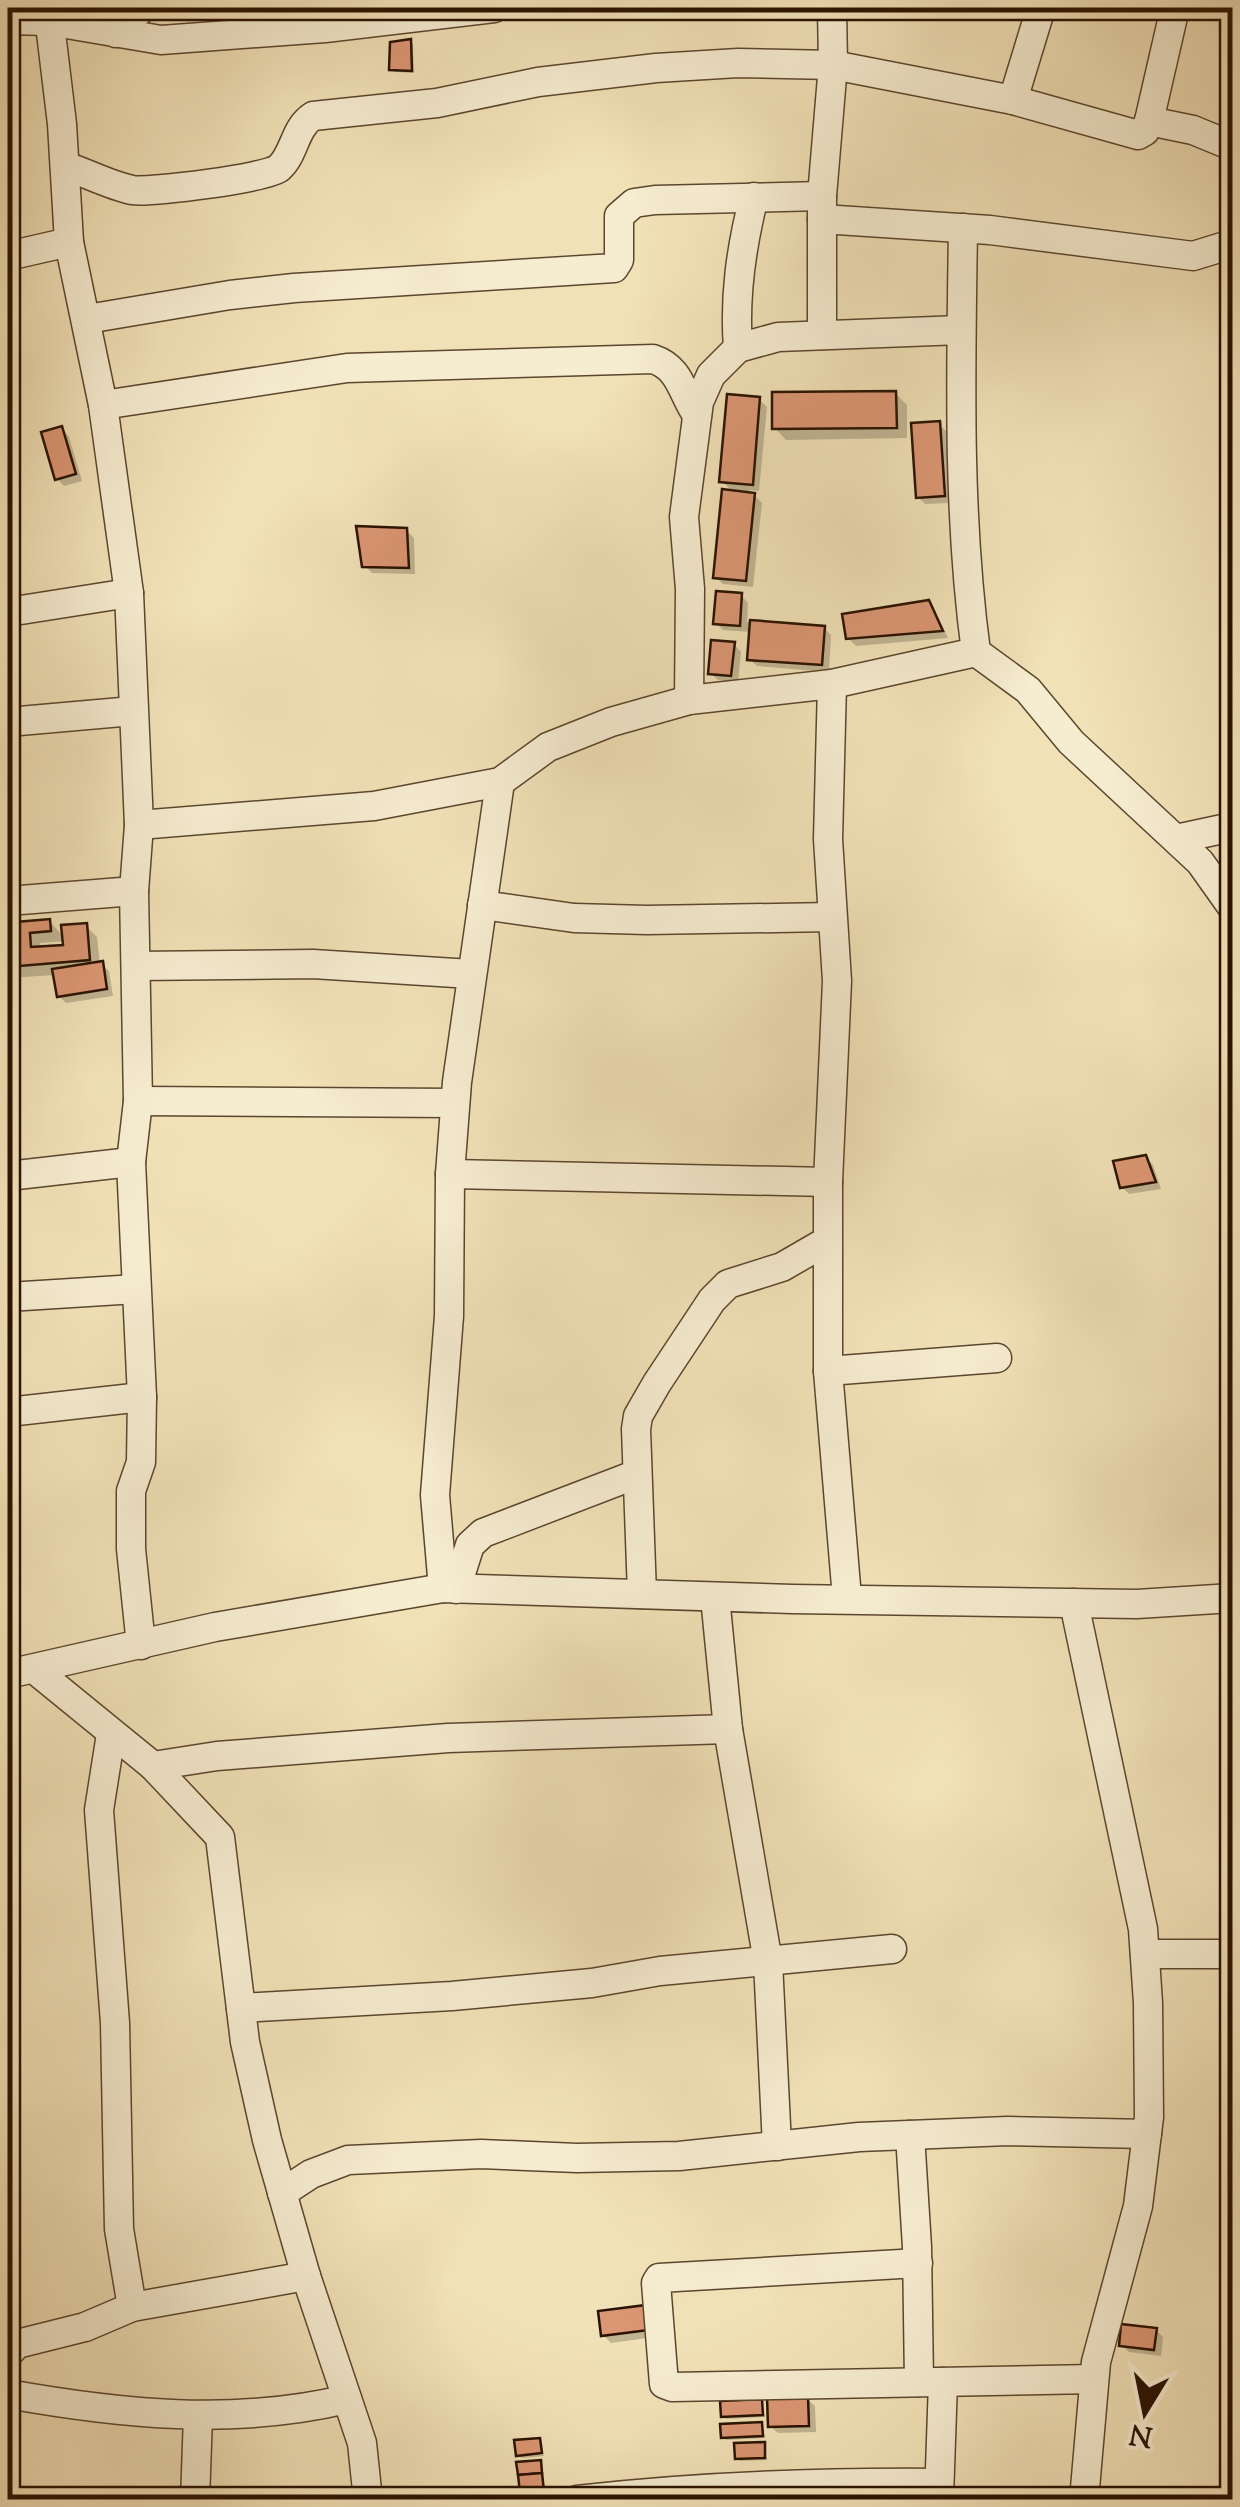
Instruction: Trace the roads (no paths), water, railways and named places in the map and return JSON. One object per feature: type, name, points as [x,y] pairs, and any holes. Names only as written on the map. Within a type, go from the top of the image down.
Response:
[{"type":"street","points":[[116,33],[142,8]]},
{"type":"street","points":[[8,20],[48,14],[116,33],[161,40],[207,39],[494,8]]},
{"type":"street","points":[[822,335],[822,207],[834,65],[832,8]]},
{"type":"street","points":[[1013,100],[1041,8]]},
{"type":"street","points":[[65,166],[137,191],[222,181],[273,173],[281,167],[300,130],[313,116],[437,103],[538,82],[738,63],[834,65],[1013,100],[1138,135],[1145,131],[1149,120],[1175,8]]},
{"type":"street","points":[[48,14],[69,242],[103,405],[129,593],[139,825],[134,890],[138,1101],[131,1162],[142,1396],[141,1462],[131,1491],[131,1550],[141,1645]]},
{"type":"street","points":[[1149,120],[1193,130],[1232,146]]},
{"type":"street","points":[[738,348],[737,288],[754,197]]},
{"type":"street","points":[[87,319],[294,288],[614,268],[618,260],[619,216],[634,203],[754,197],[1193,256],[1232,244]]},
{"type":"street","points":[[963,228],[961,496],[966,583],[976,652],[1028,690],[1071,742],[1200,862],[1232,906]]},
{"type":"street","points":[[8,256],[69,242]]},
{"type":"street","points":[[689,700],[690,589],[684,517],[699,402],[711,375],[738,348],[778,337],[962,330]]},
{"type":"street","points":[[103,405],[346,368],[653,359],[673,369],[697,415]]},
{"type":"street","points":[[8,612],[129,593]]},
{"type":"street","points":[[139,825],[374,806],[500,782],[548,747],[612,722],[689,700],[832,684],[976,652]]},
{"type":"street","points":[[832,684],[828,840],[837,981],[828,1182],[828,1371],[847,1598]]},
{"type":"street","points":[[8,722],[133,711]]},
{"type":"street","points":[[450,1589],[434,1495],[448,1316],[450,1174],[471,974],[500,782]]},
{"type":"street","points":[[1176,839],[1232,827]]},
{"type":"street","points":[[8,901],[134,890]]},
{"type":"street","points":[[482,905],[574,918],[832,917]]},
{"type":"street","points":[[136,966],[313,964],[471,974]]},
{"type":"street","points":[[138,1101],[455,1103]]},
{"type":"street","points":[[8,1176],[131,1162]]},
{"type":"street","points":[[450,1174],[828,1182]]},
{"type":"street","points":[[642,1594],[638,1416],[712,1300],[728,1284],[782,1268],[828,1241]]},
{"type":"street","points":[[8,1297],[136,1288]]},
{"type":"street","points":[[828,1371],[997,1358]]},
{"type":"street","points":[[8,1412],[142,1396]]},
{"type":"street","points":[[450,1589],[470,1545],[483,1533],[637,1474]]},
{"type":"street","points":[[436,1517],[470,1545]]},
{"type":"street","points":[[21,1672],[216,1627],[450,1589],[1137,1604],[1232,1598]]},
{"type":"street","points":[[715,1596],[728,1729],[768,1962],[778,2146]]},
{"type":"street","points":[[1074,1603],[1130,1863],[1148,2004],[1148,2134],[1138,2206],[1094,2378],[1084,2500]]},
{"type":"street","points":[[21,1672],[152,1766],[220,1837],[242,2008],[263,2124],[306,2276],[362,2442],[368,2500]]},
{"type":"street","points":[[152,1766],[217,1756],[448,1738],[728,1729]]},
{"type":"street","points":[[111,1734],[99,1810],[115,2023],[120,2229],[132,2308]]},
{"type":"street","points":[[242,2008],[592,1983],[660,1970],[892,1949]]},
{"type":"street","points":[[1144,1954],[1232,1954]]},
{"type":"street","points":[[282,2193],[311,2174],[348,2160],[481,2154],[576,2158],[679,2156],[910,2135],[1008,2131],[1148,2134]]},
{"type":"street","points":[[577,2500],[657,2490],[800,2482],[939,2491],[910,2135]]},
{"type":"street","points":[[918,2263],[662,2277],[656,2283],[663,2382],[668,2387],[1094,2378]]},
{"type":"street","points":[[8,2354],[17,2344],[85,2327],[132,2308],[306,2276]]},
{"type":"street","points":[[8,2394],[82,2407],[198,2416],[279,2412],[347,2400]]},
{"type":"street","points":[[194,2500],[198,2416]]}]
